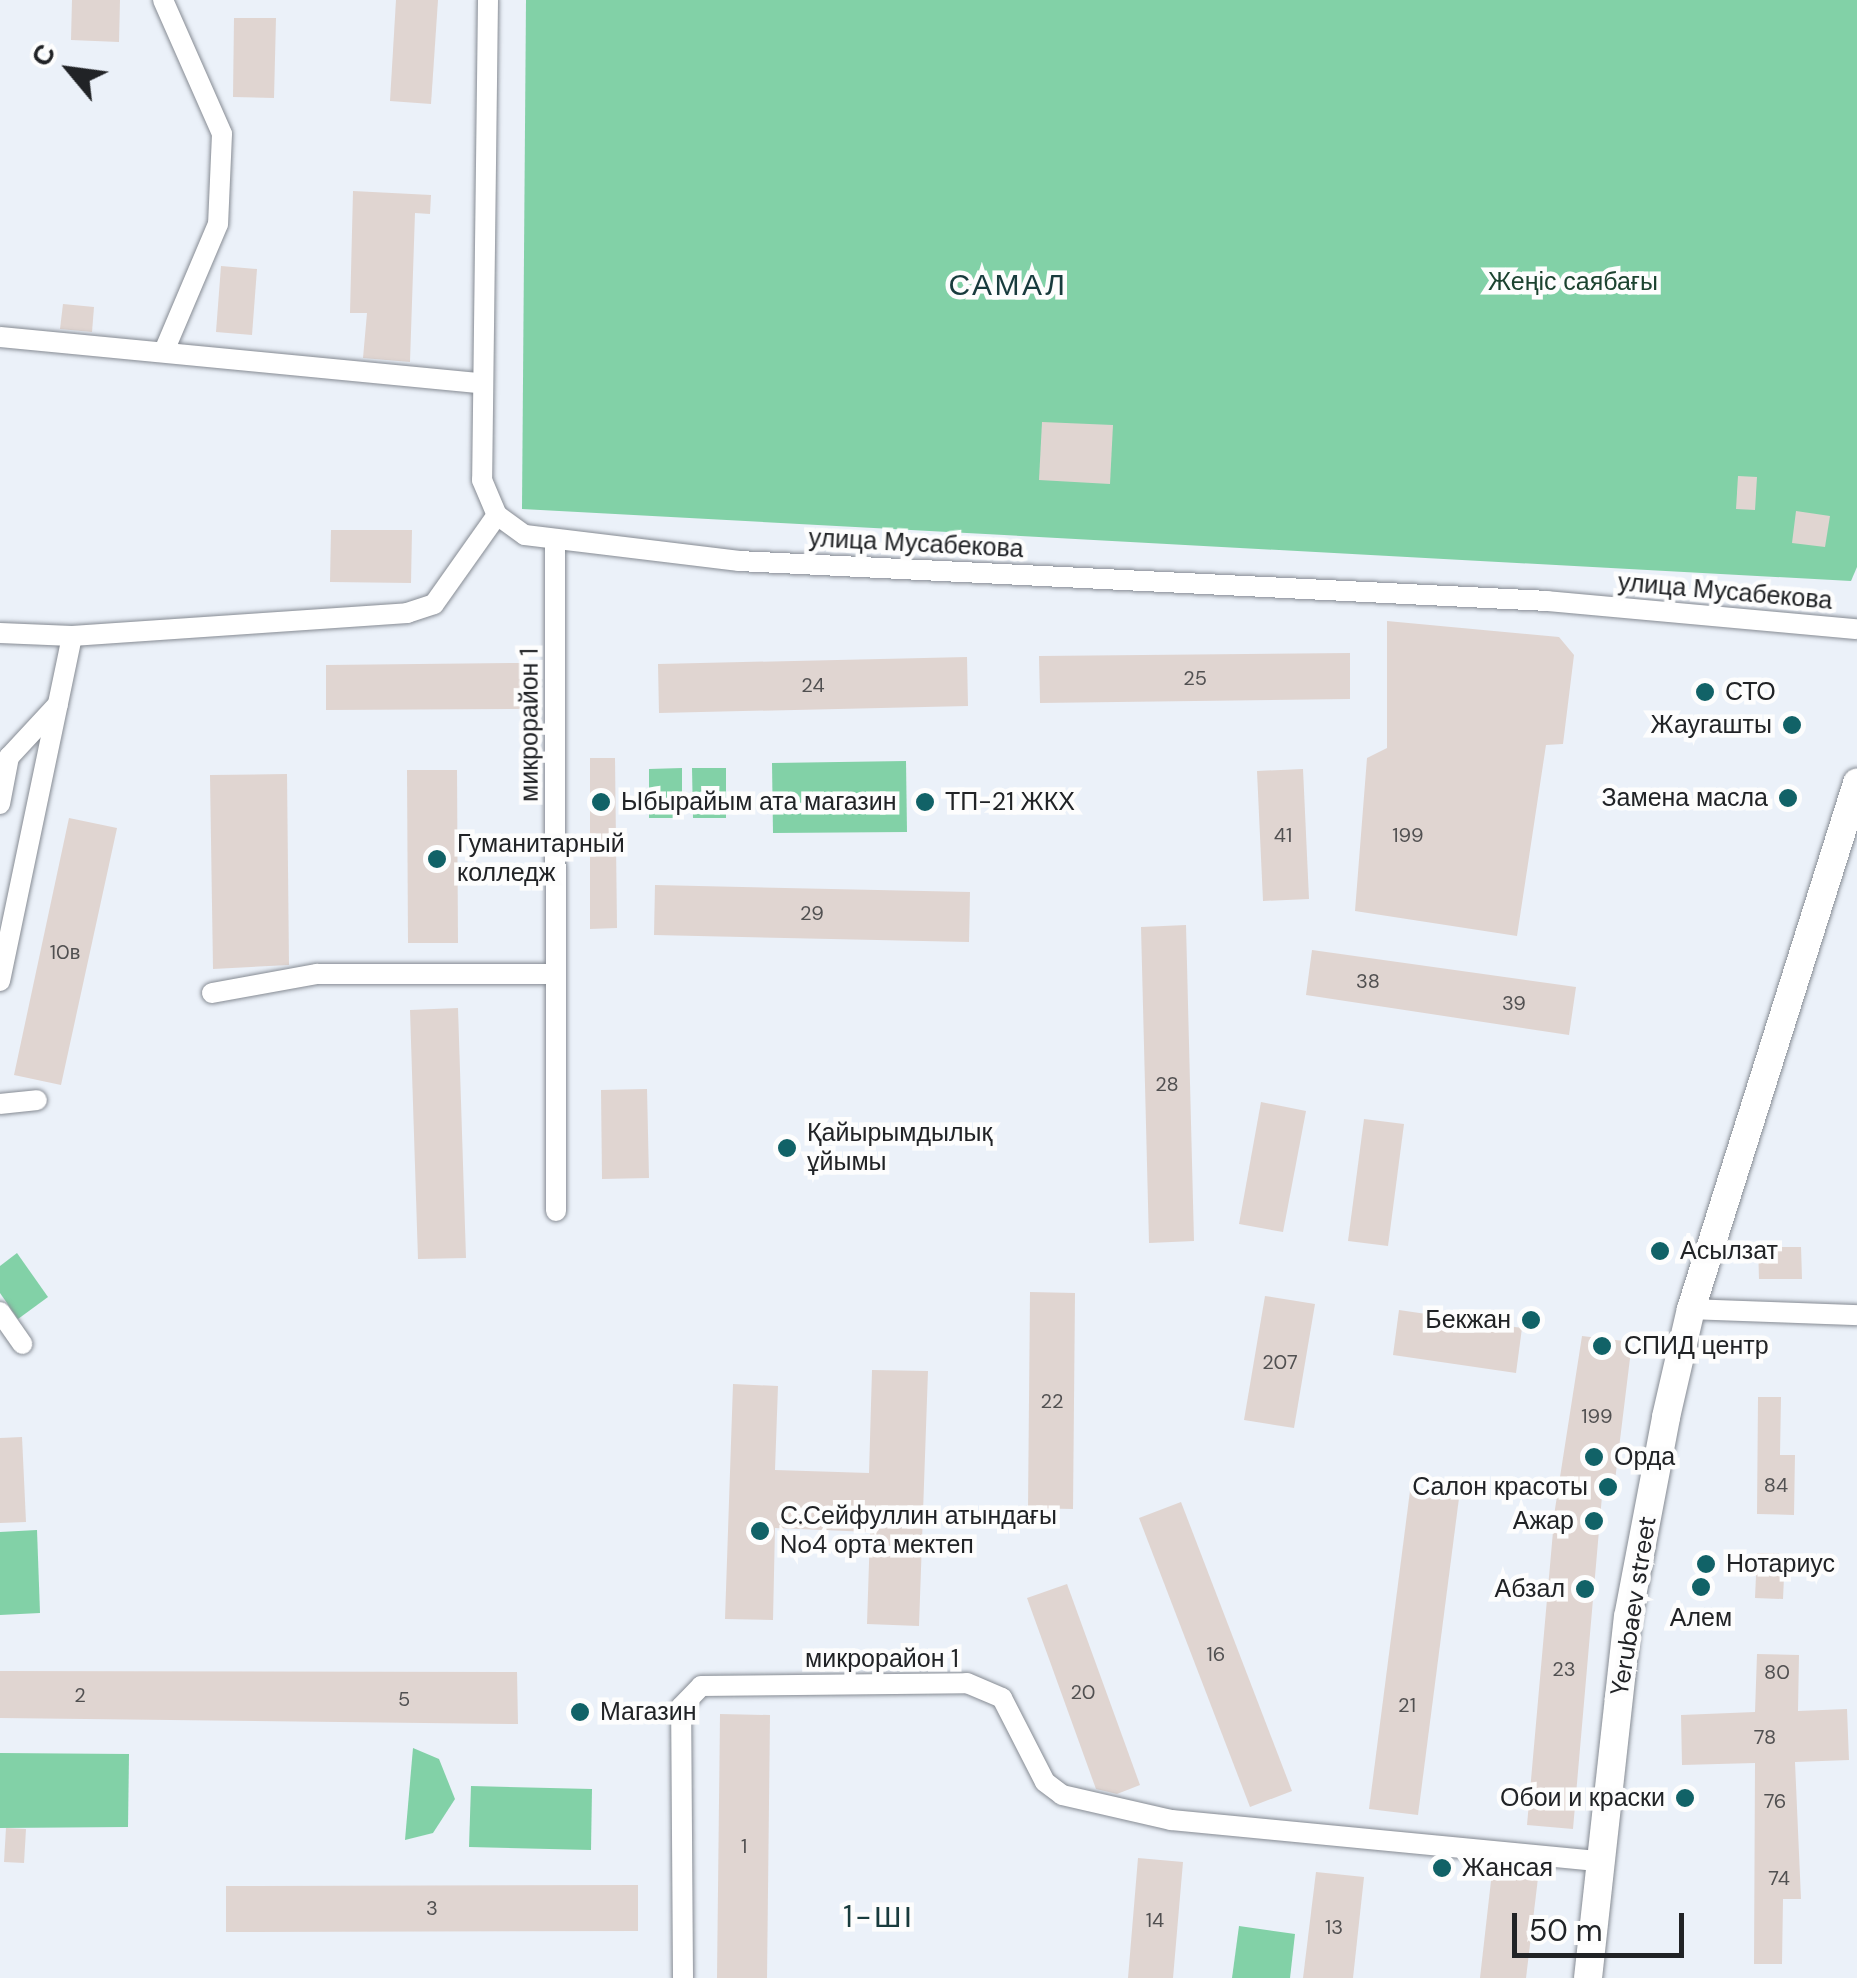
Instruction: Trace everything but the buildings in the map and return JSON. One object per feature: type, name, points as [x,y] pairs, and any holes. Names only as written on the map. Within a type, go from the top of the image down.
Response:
[{"type":"main road","name":"Yerubaev street","points":[[1588,1978],[1628,1617],[1690,1309],[1857,782]]},
{"type":"street","points":[[0,633],[72,636],[179,623],[407,613],[434,604],[497,516],[482,480],[488,0]]},
{"type":"street","points":[[165,349],[218,224],[222,134],[166,2]]},
{"type":"street","points":[[0,337],[165,349],[481,383]]},
{"type":"street","name":"улица Мусабекова","points":[[497,516],[525,535],[738,561],[1547,602],[1857,629]]},
{"type":"street","name":"микрорайон 1","points":[[555,540],[556,1212]]},
{"type":"street","points":[[0,981],[72,636]]},
{"type":"street","points":[[0,804],[5,761],[60,702]]},
{"type":"street","points":[[212,992],[316,974],[555,974]]},
{"type":"street","points":[[0,1104],[37,1100]]},
{"type":"street","points":[[1690,1309],[1857,1315]]},
{"type":"street","points":[[0,1312],[22,1344]]},
{"type":"street","name":"микрорайон 1","points":[[682,1978],[681,1707],[701,1686],[967,1683],[1002,1698],[1045,1782],[1062,1795],[1171,1820],[1600,1861]]},
{"type":"green space","name":"Жеңіс саябағы","points":[[526,0],[1857,0],[1857,567],[1851,581],[522,509]]},
{"type":"green space","points":[[906,761],[907,832],[773,833],[772,763]]},
{"type":"green space","points":[[682,768],[682,818],[649,818],[649,769]]},
{"type":"green space","points":[[692,768],[726,768],[726,818],[693,818]]},
{"type":"green space","points":[[17,1253],[48,1297],[18,1319],[0,1293],[0,1266]]},
{"type":"green space","points":[[37,1530],[40,1613],[0,1615],[0,1532]]},
{"type":"green space","points":[[413,1748],[439,1759],[455,1799],[433,1833],[405,1840]]},
{"type":"green space","points":[[0,1753],[129,1754],[128,1827],[0,1828]]},
{"type":"green space","points":[[471,1786],[592,1789],[591,1850],[469,1847]]},
{"type":"green space","points":[[1239,1926],[1295,1934],[1290,1978],[1232,1978]]},
{"type":"place","name":"СТО","points":[[1705,692]]},
{"type":"place","name":"Жаугашты","points":[[1792,725]]},
{"type":"place","name":"Замена масла","points":[[1788,798]]},
{"type":"place","name":"Ыбырайым ата магазин","points":[[601,802]]},
{"type":"place","name":"ТП-21 ЖКХ","points":[[925,802]]},
{"type":"place","name":"Гуманитарный колледж","points":[[437,859]]},
{"type":"place","name":"Қайырымдылық ұйымы","points":[[787,1148]]},
{"type":"place","name":"Асылзат","points":[[1660,1251]]},
{"type":"place","name":"Бекжан","points":[[1531,1320]]},
{"type":"place","name":"СПИД центр","points":[[1602,1346]]},
{"type":"place","name":"Орда","points":[[1594,1457]]},
{"type":"place","name":"Салон красоты","points":[[1608,1487]]},
{"type":"place","name":"Ажар","points":[[1594,1521]]},
{"type":"place","name":"С.Сейфуллин атындағы No4 орта мектеп","points":[[760,1531]]},
{"type":"place","name":"Нотариус","points":[[1706,1564]]},
{"type":"place","name":"Алем","points":[[1701,1587]]},
{"type":"place","name":"Абзал","points":[[1585,1589]]},
{"type":"place","name":"Магазин","points":[[580,1712]]},
{"type":"place","name":"Обои и краски","points":[[1685,1798]]},
{"type":"place","name":"Жансая","points":[[1442,1868]]},
{"type":"district","name":"САМАЛ","points":[[1008,285]]},
{"type":"district","name":"1-ШІ","points":[[879,1917]]}]
